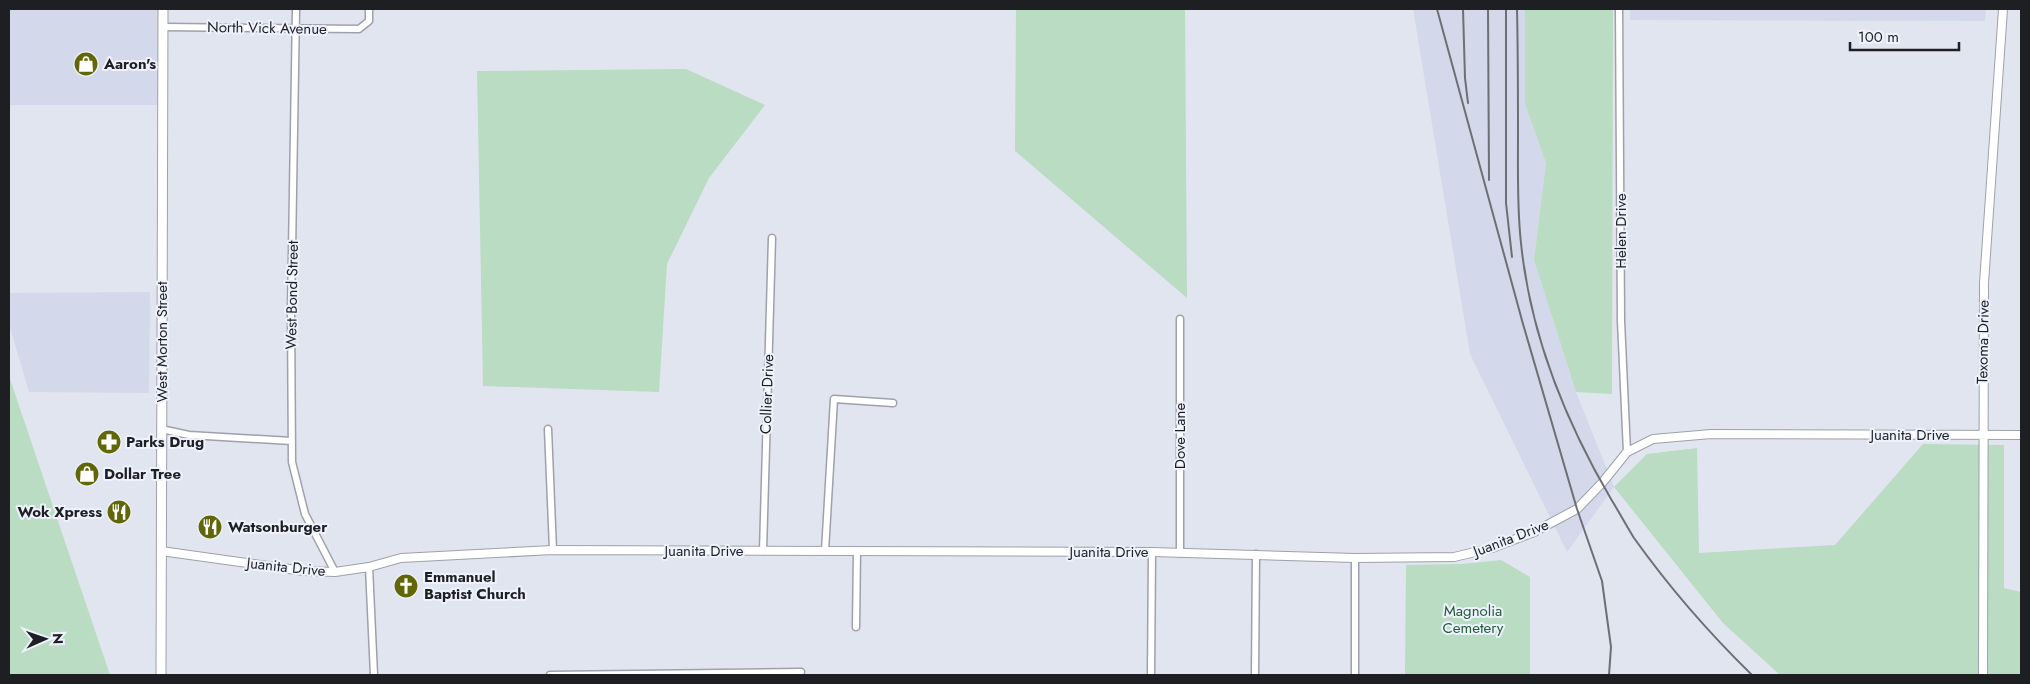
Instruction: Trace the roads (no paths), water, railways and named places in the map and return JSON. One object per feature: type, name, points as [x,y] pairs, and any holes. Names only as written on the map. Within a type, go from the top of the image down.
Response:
[{"type":"main road","name":"West Morton Street","points":[[161,675],[163,9]]},
{"type":"street","name":"West Bond Street","points":[[296,9],[291,312],[292,462],[305,514],[336,572]]},
{"type":"street","name":"North Vick Avenue","points":[[163,27],[359,29],[369,21],[369,9]]},
{"type":"street","name":"Helen Drive","points":[[1620,9],[1621,322],[1627,452]]},
{"type":"street","name":"Texoma Drive","points":[[1983,675],[1982,435],[1984,283],[2003,9]]},
{"type":"street","name":"Collier Drive","points":[[763,551],[772,238]]},
{"type":"street","name":"Dove Lane","points":[[1180,319],[1180,553]]},
{"type":"street","points":[[825,551],[834,399],[893,403]]},
{"type":"street","points":[[161,429],[188,435],[292,441]]},
{"type":"street","points":[[548,429],[553,550]]},
{"type":"street","name":"Juanita Drive","points":[[161,551],[304,571],[336,572],[401,558],[553,550],[1152,552],[1355,558],[1454,557],[1492,548],[1534,532],[1577,509],[1602,483],[1627,452],[1653,439],[1686,435],[2021,435]]},
{"type":"street","points":[[856,627],[857,551]]},
{"type":"street","points":[[1151,675],[1152,552]]},
{"type":"street","points":[[1255,675],[1256,554]]},
{"type":"street","points":[[1355,558],[1355,675]]},
{"type":"street","points":[[369,566],[374,675]]},
{"type":"street","points":[[550,675],[801,672]]},
{"type":"railway","points":[[1437,9],[1523,324],[1577,509],[1602,581],[1611,647],[1609,675]]},
{"type":"railway","points":[[1463,9],[1465,78],[1468,103]]},
{"type":"railway","points":[[1488,9],[1489,180]]},
{"type":"railway","points":[[1506,9],[1506,203],[1512,257]]},
{"type":"railway","points":[[1517,9],[1520,230],[1526,277],[1533,310],[1552,376],[1579,439],[1634,538],[1690,609],[1752,675]]},
{"type":"place","name":"Aaron's","points":[[86,64]]},
{"type":"place","name":"Parks Drug","points":[[109,442]]},
{"type":"place","name":"Dollar Tree","points":[[87,474]]},
{"type":"place","name":"Wok Xpress","points":[[119,512]]},
{"type":"place","name":"Watsonburger","points":[[210,527]]},
{"type":"place","name":"Emmanuel Baptist Church","points":[[406,586]]},
{"type":"park label","name":"Magnolia Cemetery","points":[[1473,620]]}]
